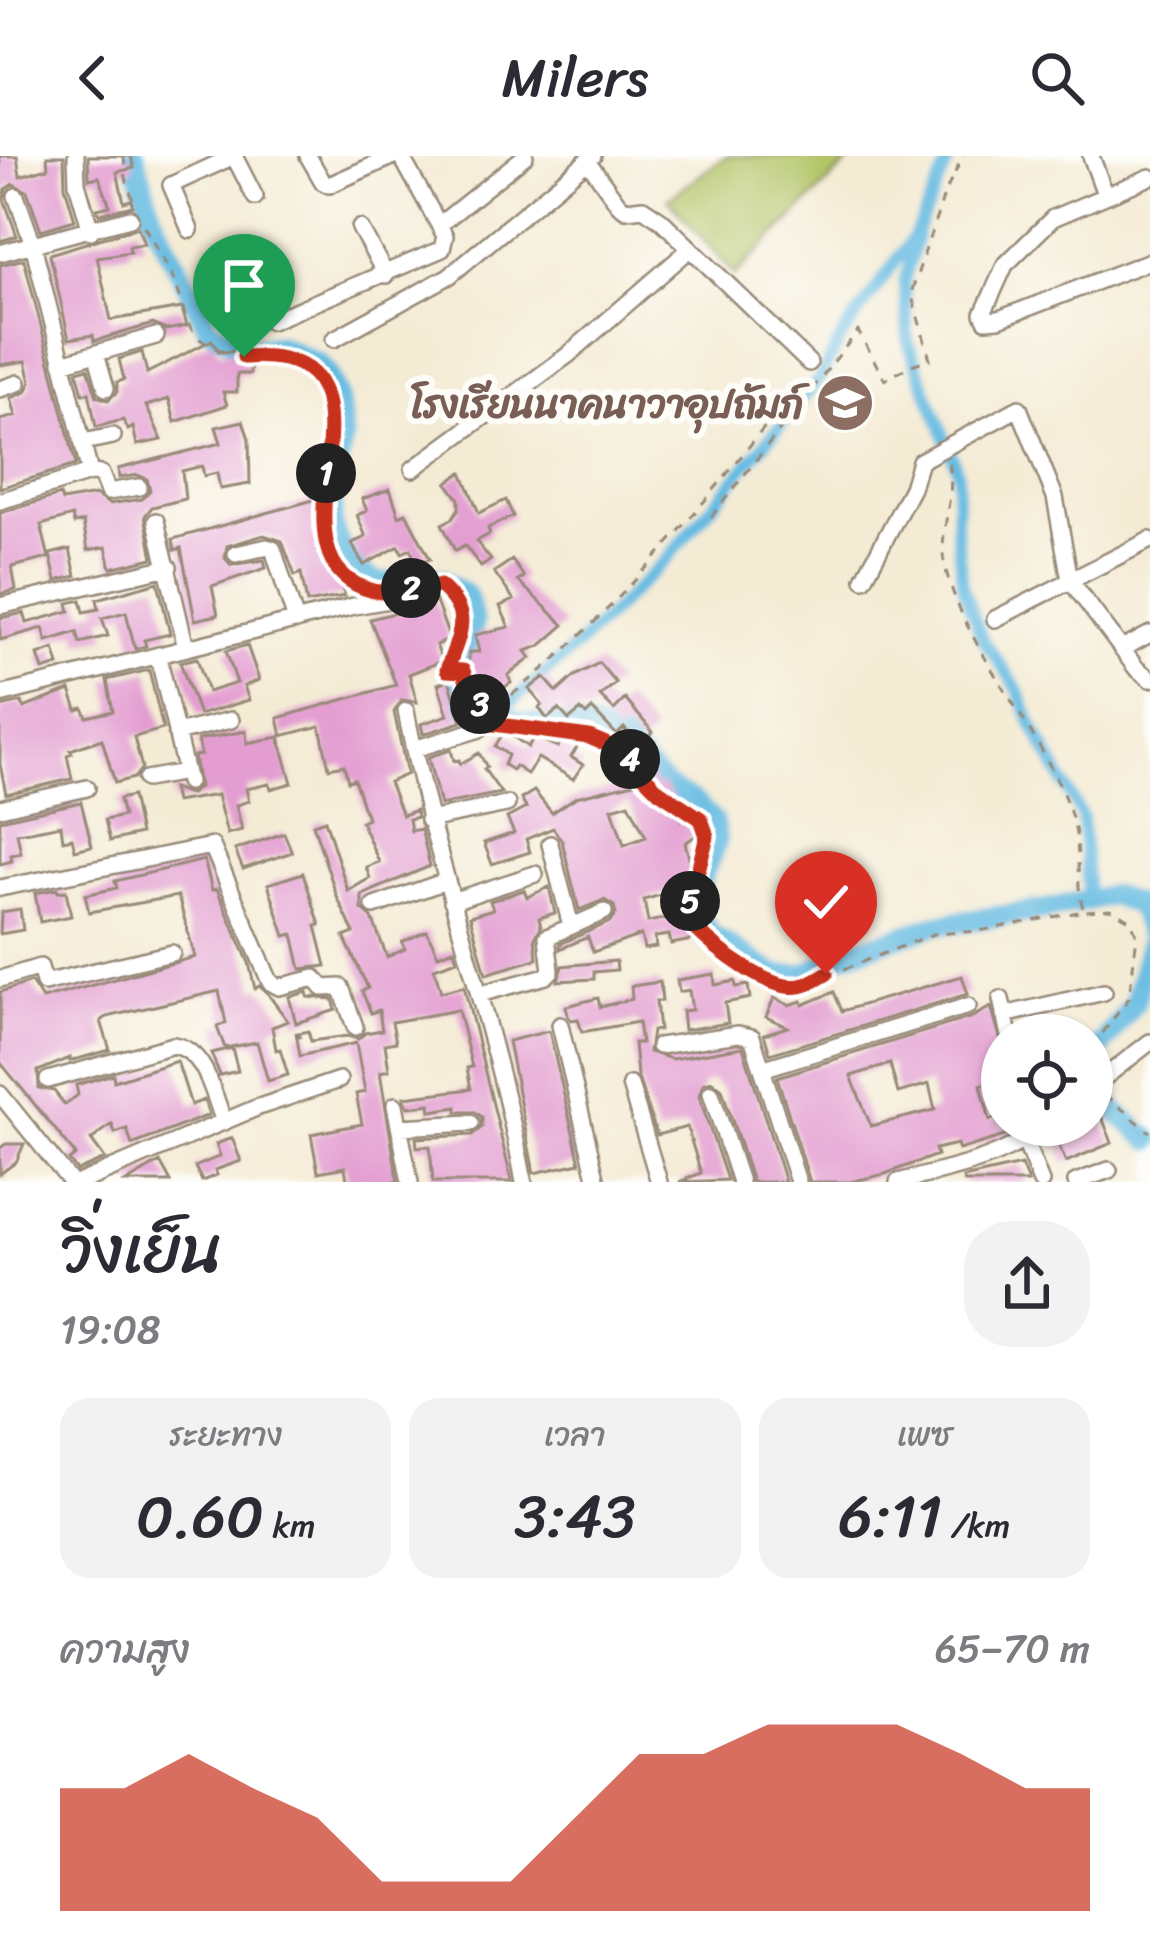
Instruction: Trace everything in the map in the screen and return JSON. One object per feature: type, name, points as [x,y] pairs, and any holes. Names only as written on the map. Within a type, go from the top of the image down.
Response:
[{"type":"street","points":[[76,156],[77,183],[91,231]]},
{"type":"street","points":[[190,230],[172,185],[234,156],[255,197]]},
{"type":"street","points":[[271,321],[386,275],[442,249],[446,241],[397,156],[328,185],[308,156]]},
{"type":"street","points":[[439,225],[525,156]]},
{"type":"street","points":[[1091,156],[1105,194]]},
{"type":"street","points":[[334,339],[449,276],[590,158],[619,205],[650,211],[808,363]]},
{"type":"street","points":[[1150,177],[1059,214],[1005,265],[983,314],[986,320],[999,319],[1150,261]]},
{"type":"street","points":[[16,196],[33,244],[90,473]]},
{"type":"street","points":[[0,253],[130,218]]},
{"type":"street","points":[[360,228],[386,275]]},
{"type":"street","points":[[413,469],[568,355],[690,249]]},
{"type":"street","points":[[62,363],[155,336]]},
{"type":"street","points":[[96,353],[106,388]]},
{"type":"street","points":[[0,389],[18,383]]},
{"type":"street","points":[[863,579],[912,488],[920,461],[1019,408],[1055,497],[1070,580],[1150,680]]},
{"type":"street","points":[[83,442],[113,436]]},
{"type":"street","points":[[0,501],[90,473],[101,474],[109,492],[139,488]]},
{"type":"street","points":[[156,521],[186,648]]},
{"type":"street","points":[[995,619],[1150,540]]},
{"type":"street","points":[[236,554],[274,549],[296,620]]},
{"type":"street","points":[[0,606],[169,567]]},
{"type":"street","points":[[0,695],[425,590]]},
{"type":"street","points":[[1122,649],[1150,634]]},
{"type":"street","points":[[146,779],[186,777],[158,655]]},
{"type":"street","points":[[406,711],[428,820],[479,994],[524,1182]]},
{"type":"street","points":[[176,733],[231,720]]},
{"type":"street","points":[[414,749],[480,729]]},
{"type":"street","points":[[0,808],[87,788]]},
{"type":"street","points":[[428,820],[507,804]]},
{"type":"street","points":[[550,844],[571,926]]},
{"type":"street","points":[[0,888],[212,846],[271,982],[279,987],[315,978],[323,988],[340,987],[355,1028]]},
{"type":"street","points":[[452,901],[535,874]]},
{"type":"street","points":[[374,906],[446,881]]},
{"type":"street","points":[[479,994],[549,974],[547,937],[604,912]]},
{"type":"street","points":[[0,979],[40,967],[44,983],[172,953]]},
{"type":"street","points":[[1004,1014],[1003,1007],[1104,992]]},
{"type":"street","points":[[765,1068],[968,1006]]},
{"type":"street","points":[[560,1024],[597,1182]]},
{"type":"street","points":[[658,1046],[752,1037],[798,1182]]},
{"type":"street","points":[[1113,1071],[1150,1042]]},
{"type":"street","points":[[47,1080],[172,1045],[186,1047],[198,1057],[224,1122]]},
{"type":"street","points":[[81,1182],[339,1080]]},
{"type":"street","points":[[630,1085],[659,1182]]},
{"type":"street","points":[[711,1093],[740,1182]]},
{"type":"street","points":[[0,1094],[71,1182]]},
{"type":"street","points":[[395,1105],[410,1182]]},
{"type":"street","points":[[400,1126],[471,1123]]},
{"type":"street","points":[[898,1182],[983,1160],[1008,1146]]},
{"type":"street","points":[[1035,1146],[1041,1182]]},
{"type":"street","points":[[1076,1182],[1109,1170]]},
{"type":"path","points":[[124,156],[138,217],[174,279],[194,333],[244,357],[275,355],[304,367],[322,383],[329,399],[331,434],[322,514],[326,542],[338,570],[378,592]]},
{"type":"path","points":[[704,504],[713,514],[858,331],[885,380],[930,359],[911,293],[944,195],[963,156]]},
{"type":"path","points":[[791,394],[704,504],[614,603],[492,710],[486,723],[589,737],[618,749],[659,791],[701,819],[707,836],[690,901],[694,927],[729,957],[773,982],[799,987],[933,934],[1111,909],[1131,922],[1137,936],[1129,998],[1113,1019]]},
{"type":"path","points":[[944,446],[952,473],[944,561],[963,622],[1019,711],[1073,822],[1078,893],[1084,911]]},
{"type":"path","points":[[425,590],[440,586],[455,599],[462,616],[449,670],[463,671],[475,702],[492,710]]},
{"type":"path","points":[[1113,1102],[1150,1132]]},
{"type":"green space","points":[[726,156],[855,156],[735,275],[668,199]]},
{"type":"building","points":[[0,156],[17,156],[20,176],[48,168],[47,156],[64,156],[65,186],[75,220],[41,230],[27,191],[13,184],[4,199],[17,236],[0,241]]},
{"type":"building","points":[[88,156],[131,156],[134,168],[117,172],[124,202],[131,200],[133,206],[99,214],[97,209],[110,206],[99,177],[89,179]]},
{"type":"building","points":[[138,227],[144,244],[129,246],[130,252],[97,257],[111,320],[182,308],[187,326],[166,330],[153,324],[94,341],[93,335],[69,339],[50,254]]},
{"type":"building","points":[[24,259],[76,465],[0,488],[0,420],[16,416],[11,398],[26,392],[31,382],[26,361],[0,365],[0,265]]},
{"type":"building","points":[[212,340],[219,352],[241,351],[241,359],[251,358],[250,374],[237,374],[237,392],[223,392],[227,405],[175,422],[169,399],[146,406],[162,440],[137,445],[133,427],[128,430],[123,420],[96,427],[89,392],[83,394],[77,371],[88,368],[97,396],[108,400],[117,392],[117,382],[124,380],[119,359],[142,352],[147,373]]},
{"type":"building","points":[[243,421],[249,439],[250,484],[220,489],[217,473],[204,476],[202,466],[182,471],[185,499],[152,507],[145,516],[153,558],[111,568],[106,547],[88,550],[83,522],[74,524],[72,516],[41,525],[49,558],[12,567],[16,590],[0,594],[0,513],[60,495],[62,501],[95,495],[109,504],[142,499],[150,490],[147,479],[138,475],[119,478],[118,469],[221,443],[216,427]]},
{"type":"building","points":[[462,472],[479,513],[506,500],[513,516],[488,528],[490,534],[476,541],[491,560],[481,567],[465,546],[455,551],[442,524],[459,508],[459,499],[447,483]]},
{"type":"building","points":[[390,489],[399,516],[406,513],[430,559],[415,563],[411,549],[402,553],[399,546],[364,565],[356,552],[352,543],[366,537],[357,515],[367,511],[362,499]]},
{"type":"building","points":[[317,499],[332,575],[340,573],[344,596],[307,603],[301,573],[295,576],[282,541],[264,535],[227,546],[225,558],[231,565],[264,560],[266,568],[212,586],[218,615],[195,620],[181,548],[175,550],[173,539]]},
{"type":"building","points":[[70,549],[76,576],[56,581],[50,554]]},
{"type":"building","points":[[512,560],[524,577],[518,581],[564,625],[540,646],[526,651],[531,658],[508,675],[511,683],[497,692],[478,695],[475,680],[468,681],[469,652],[479,652],[475,635],[509,627],[500,606],[514,600],[494,572]]},
{"type":"building","points":[[158,582],[170,634],[144,640],[146,646],[135,649],[126,612],[102,618],[108,636],[80,643],[77,632],[47,641],[43,628],[0,640],[0,618],[24,613],[27,623],[70,611],[68,603],[81,600],[84,612],[99,609],[97,599]]},
{"type":"building","points":[[435,599],[450,640],[436,645],[442,661],[409,674],[417,702],[402,700],[394,712],[407,774],[389,782],[402,815],[416,810],[417,817],[409,819],[411,831],[421,829],[430,866],[362,895],[362,909],[372,918],[387,957],[405,949],[402,942],[427,931],[438,955],[454,949],[457,960],[434,968],[441,992],[464,986],[512,1182],[433,1182],[430,1146],[417,1147],[416,1138],[472,1135],[482,1127],[482,1117],[475,1112],[457,1112],[457,1107],[431,1111],[430,1104],[408,1107],[404,1097],[471,1089],[467,1068],[472,1067],[458,1010],[392,1022],[396,1042],[385,1044],[389,1070],[380,1072],[398,1182],[347,1180],[345,1167],[318,1172],[311,1134],[362,1124],[356,1094],[365,1092],[356,1043],[300,1056],[296,1032],[300,1038],[299,1033],[308,1031],[311,1041],[358,1039],[382,1030],[379,1010],[371,1013],[362,991],[368,988],[344,937],[354,933],[313,824],[325,820],[348,891],[370,878],[366,867],[379,862],[361,821],[367,818],[354,779],[348,781],[344,765],[329,768],[320,726],[282,736],[278,718],[396,685],[370,619]]},
{"type":"building","points":[[247,645],[259,680],[244,686],[249,700],[199,715],[180,662],[197,658],[208,692],[237,683],[226,651]]},
{"type":"building","points":[[54,649],[59,665],[43,670],[38,655]]},
{"type":"building","points":[[599,663],[616,683],[600,696],[614,710],[625,699],[653,732],[640,745],[624,728],[617,735],[592,709],[586,715],[581,710],[569,720],[559,709],[547,719],[529,689],[544,677],[557,692]]},
{"type":"building","points":[[149,670],[163,729],[134,737],[142,768],[134,778],[115,783],[102,739],[70,750],[72,779],[6,794],[0,764],[0,707],[22,702],[24,708],[70,690],[77,710],[83,708],[87,717],[113,711],[107,680]]},
{"type":"building","points":[[449,680],[462,722],[423,734],[421,724],[448,715],[438,684]]},
{"type":"building","points":[[246,731],[247,743],[279,737],[292,783],[246,789],[249,801],[236,805],[242,830],[227,834],[217,795],[175,802],[172,788],[190,794],[199,787],[194,756],[201,755],[198,740]]},
{"type":"building","points":[[505,731],[528,747],[534,737],[558,747],[564,737],[578,746],[571,757],[583,765],[573,779],[538,758],[527,774],[515,766],[512,770],[504,765],[508,755],[495,746]]},
{"type":"building","points":[[451,750],[460,764],[479,753],[501,793],[440,805],[428,757]]},
{"type":"building","points":[[649,772],[656,787],[662,784],[674,799],[682,820],[695,811],[707,828],[685,843],[696,884],[644,900],[648,922],[687,914],[692,940],[671,944],[669,935],[655,937],[656,947],[644,949],[641,935],[593,952],[588,937],[560,949],[560,944],[610,922],[616,914],[614,906],[604,900],[579,910],[562,841],[553,828],[526,839],[530,852],[492,864],[484,843],[514,833],[507,818],[526,808],[521,799],[534,791],[552,813],[576,797],[638,782],[636,778]],"holes":[[[629,803],[646,837],[624,845],[612,808]]]},
{"type":"building","points":[[132,796],[140,834],[110,841],[105,820],[123,816],[119,799]]},
{"type":"building","points":[[81,802],[92,846],[75,850],[72,838],[63,840],[61,825],[17,833],[21,853],[0,864],[0,820]]},
{"type":"building","points":[[284,833],[292,852],[243,869],[235,850]]},
{"type":"building","points":[[204,860],[212,890],[217,889],[249,963],[255,989],[259,986],[268,994],[288,1021],[272,1027],[288,1075],[268,1081],[257,1042],[225,1048],[217,1027],[226,1023],[219,991],[107,1017],[101,1021],[110,1050],[38,1071],[39,1088],[54,1091],[65,1105],[78,1095],[76,1085],[113,1074],[114,1081],[177,1061],[191,1105],[204,1100],[209,1115],[132,1145],[127,1129],[115,1133],[112,1124],[91,1140],[105,1159],[77,1171],[69,1160],[76,1155],[0,1062],[0,992],[31,982],[42,999],[195,957],[178,896],[89,912],[85,895],[117,888],[115,881]]},
{"type":"building","points":[[303,873],[320,925],[316,926],[326,966],[301,969],[293,934],[285,936],[268,884]]},
{"type":"building","points":[[549,887],[555,913],[539,918],[537,959],[486,974],[470,916],[493,909],[490,901],[524,890],[527,897]]},
{"type":"building","points":[[66,891],[71,916],[40,922],[35,893]]},
{"type":"building","points":[[20,909],[23,930],[0,934],[1,912]]},
{"type":"building","points":[[616,961],[617,970],[594,972],[594,979],[558,981],[562,966]]},
{"type":"building","points":[[714,974],[715,985],[735,981],[736,987],[748,985],[750,998],[725,1003],[728,1023],[684,1030],[682,1011],[692,1010],[689,990],[679,992],[677,980]]},
{"type":"building","points":[[962,976],[968,994],[770,1054],[764,1034],[788,1027],[766,1017],[774,998],[789,1005],[802,1001],[803,1005],[834,992],[842,1011]]},
{"type":"building","points":[[660,982],[662,1001],[656,1001],[659,1030],[652,1031],[649,1052],[672,1059],[743,1047],[785,1182],[752,1182],[722,1089],[712,1081],[703,1084],[699,1096],[727,1180],[679,1182],[701,1173],[687,1127],[657,1135],[637,1075],[634,1043],[641,1043],[638,1022],[582,1032],[578,1019],[568,1016],[566,1006],[598,998],[600,1007],[632,999],[631,986]]},
{"type":"building","points":[[307,992],[308,997],[333,999],[336,1010],[296,1023],[289,997]]},
{"type":"building","points":[[991,1007],[993,1014],[981,1014],[981,1143],[959,1150],[957,1144],[935,1149],[937,1155],[850,1182],[810,1182],[777,1077]],"holes":[[[890,1064],[898,1093],[929,1084],[935,1110],[871,1126],[851,1076]]]},
{"type":"building","points":[[549,1031],[580,1163],[534,1173],[508,1041]]},
{"type":"building","points":[[232,1048],[238,1071],[220,1075],[211,1053]]},
{"type":"building","points":[[232,1138],[241,1161],[215,1170],[217,1175],[202,1181],[195,1167],[220,1156],[216,1144]]},
{"type":"building","points":[[24,1144],[16,1162],[0,1174],[0,1148]]},
{"type":"building","points":[[1059,1146],[1105,1146],[1066,1162]]},
{"type":"building","points":[[160,1162],[171,1182],[126,1182]]},
{"type":"building","points":[[1021,1165],[1028,1182],[964,1182],[963,1178]]},
{"type":"waterway","points":[[135,156],[152,215],[208,328],[244,348],[278,345],[318,363],[328,375],[339,402],[343,438],[331,496],[333,529],[344,556],[356,571],[378,583],[441,579],[467,596],[474,623],[455,685],[467,706],[522,722],[590,728],[622,741],[666,787],[694,802],[713,821],[717,841],[702,877],[698,912],[710,934],[777,976],[805,974],[839,956],[935,925],[1112,895],[1139,906],[1150,936]]},
{"type":"waterway","points":[[494,717],[576,647],[667,559],[818,381],[842,337],[918,230],[951,156]]},
{"type":"waterway","points":[[917,237],[904,282],[908,342],[958,472],[956,528],[963,588],[982,638],[1018,689],[1082,817],[1088,898]]},
{"type":"waterway","points":[[1113,1031],[1135,1002],[1150,940]]},
{"type":"waterway","points":[[1146,969],[1150,968]]},
{"type":"waterway","points":[[1113,1109],[1150,1140]]},
{"type":"place","name":"โรงเรียนนาคนาวาอุปถัมภ์","points":[[845,403]]},
{"type":"route","points":[[244,357],[275,355],[304,367],[322,383],[329,399],[331,434],[322,514],[326,542],[338,570],[378,592],[440,586],[455,599],[462,616],[447,670],[463,671],[475,702],[492,710],[486,723],[589,737],[618,749],[659,791],[701,819],[707,836],[690,901],[694,927],[729,957],[773,982],[799,987],[826,974]]}]
